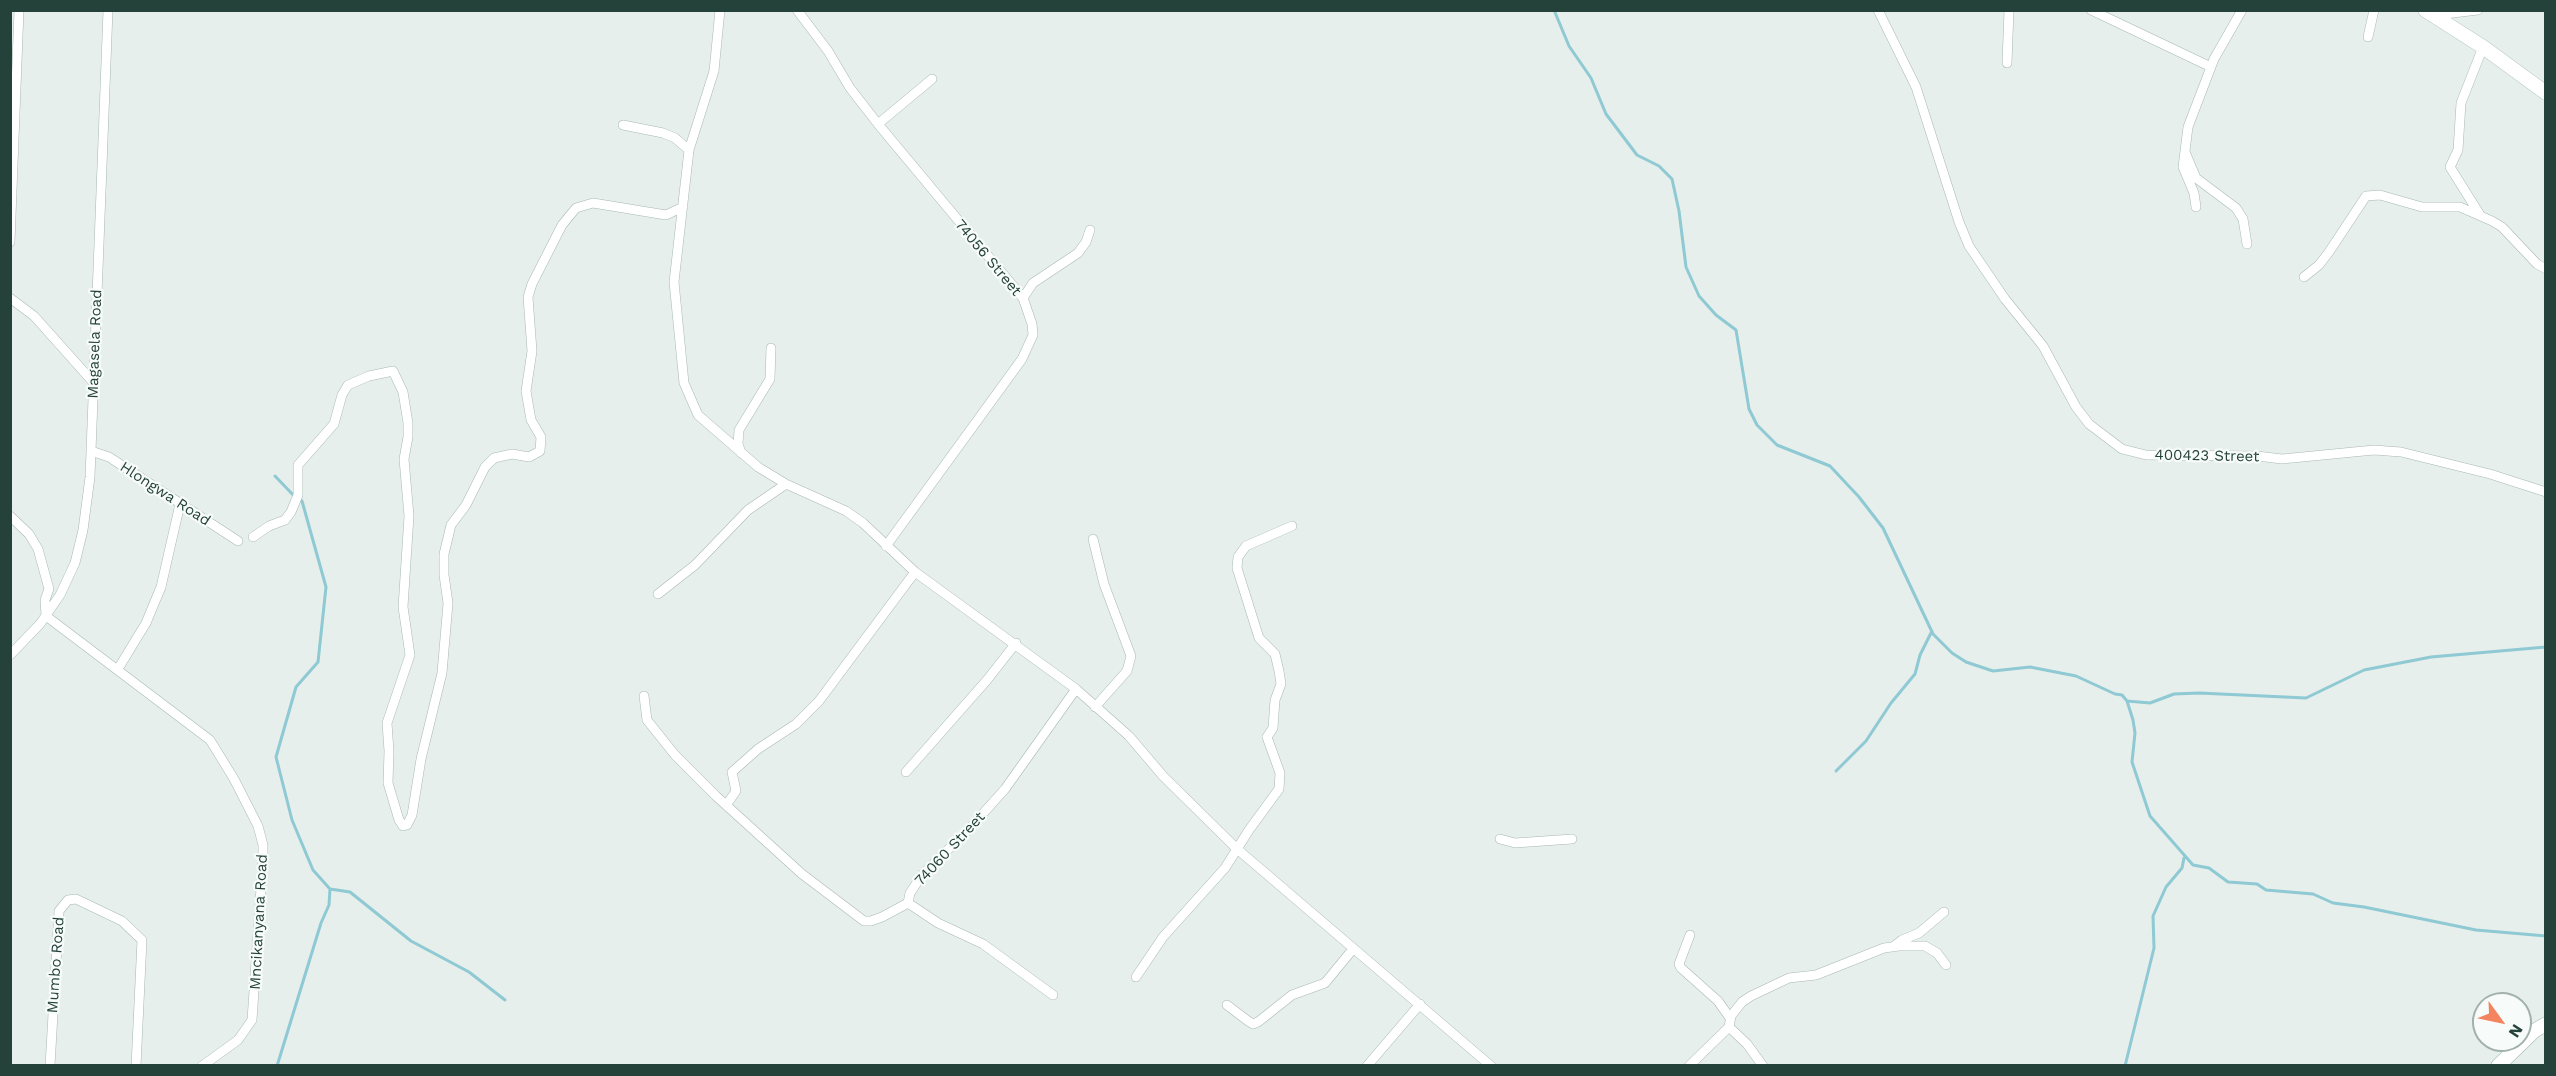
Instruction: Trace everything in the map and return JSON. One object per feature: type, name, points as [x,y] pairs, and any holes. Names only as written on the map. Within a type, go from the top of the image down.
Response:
[{"type":"street","points":[[10,242],[19,10]]},
{"type":"street","name":"Magasela Road","points":[[10,655],[46,616],[70,575],[78,551],[86,511],[91,452],[108,10]]},
{"type":"street","points":[[720,10],[714,71],[689,150],[674,282],[684,383],[698,415],[758,467],[786,484],[846,511],[873,531],[915,572],[1016,643],[1076,689],[1129,736],[1163,776],[1236,848],[1491,1065]]},
{"type":"street","name":"74056 Street","points":[[797,10],[828,51],[850,88],[878,124],[1023,298],[1032,324],[1033,335],[1030,345],[886,546]]},
{"type":"street","name":"400423 Street","points":[[1878,10],[1916,87],[1959,222],[1969,246],[2005,299],[2043,346],[2076,407],[2089,424],[2122,449],[2146,456],[2257,456],[2282,459],[2374,450],[2401,452],[2490,474],[2546,492]]},
{"type":"street","points":[[2007,63],[2009,10]]},
{"type":"street","points":[[2091,10],[2211,67]]},
{"type":"street","points":[[2196,207],[2194,193],[2183,167],[2188,127],[2211,67],[2242,10]]},
{"type":"street","points":[[2368,37],[2374,10]]},
{"type":"street","points":[[2430,13],[2478,10]]},
{"type":"street","points":[[2430,13],[2483,47],[2546,93]]},
{"type":"street","points":[[2480,215],[2450,167],[2458,150],[2461,103],[2483,47]]},
{"type":"street","points":[[878,124],[932,79]]},
{"type":"street","points":[[623,125],[663,133],[675,138],[689,150]]},
{"type":"street","points":[[2184,150],[2196,178],[2236,208],[2243,219],[2247,244]]},
{"type":"street","points":[[2304,278],[2319,265],[2329,252],[2366,196],[2380,195],[2422,207],[2460,207],[2480,215],[2502,227],[2530,257],[2546,269]]},
{"type":"street","points":[[253,537],[269,526],[285,520],[297,500],[298,465],[334,424],[342,395],[348,385],[369,376],[393,371],[403,392],[408,423],[404,459],[409,516],[404,606],[410,655],[387,723],[388,783],[399,820],[403,826],[407,825],[411,819],[421,759],[442,674],[448,603],[444,561],[451,525],[466,506],[485,467],[494,458],[512,454],[529,456],[540,451],[541,437],[531,420],[526,391],[532,351],[528,297],[532,284],[562,225],[576,208],[593,203],[666,215],[683,207]]},
{"type":"street","points":[[1023,298],[1033,284],[1078,253],[1086,242],[1090,230]]},
{"type":"street","points":[[10,298],[34,316],[93,382]]},
{"type":"street","points":[[741,453],[738,444],[739,430],[770,379],[771,348]]},
{"type":"street","name":"Hlongwa Road","points":[[91,452],[109,457],[238,541]]},
{"type":"street","points":[[658,594],[695,565],[748,510],[786,484]]},
{"type":"street","points":[[118,669],[146,623],[161,586],[180,504]]},
{"type":"street","points":[[10,516],[29,534],[38,549],[49,589],[45,600],[46,616]]},
{"type":"street","points":[[1136,977],[1163,937],[1225,868],[1236,848],[1279,789],[1280,773],[1268,737],[1273,728],[1275,700],[1281,684],[1275,654],[1259,638],[1237,568],[1238,557],[1246,546],[1292,526]]},
{"type":"street","points":[[1093,539],[1104,584],[1131,656],[1127,671],[1095,707]]},
{"type":"street","points":[[727,804],[736,791],[732,772],[758,749],[796,724],[819,701],[915,572]]},
{"type":"street","name":"Mncikanyana Road","points":[[46,616],[200,731],[217,749],[251,811],[263,844],[252,1020],[238,1040],[202,1065]]},
{"type":"street","points":[[906,772],[987,680],[1016,643]]},
{"type":"street","name":"74060 Street","points":[[1053,995],[983,944],[938,923],[908,903],[910,893],[922,874],[969,830],[1005,789],[1076,689]]},
{"type":"street","points":[[644,696],[647,720],[681,762],[802,874],[864,921],[882,917],[908,903]]},
{"type":"street","points":[[1500,839],[1515,843],[1572,839]]},
{"type":"street","name":"Mumbo Road","points":[[50,1065],[59,911],[68,900],[76,899],[122,921],[142,940],[136,1065]]},
{"type":"street","points":[[1894,946],[1919,933],[1944,912]]},
{"type":"street","points":[[1690,935],[1679,964],[1680,968],[1718,1001],[1730,1022],[1763,1065]]},
{"type":"street","points":[[1689,1065],[1730,1022],[1742,1002],[1789,978],[1816,975],[1894,946],[1925,946],[1933,949],[1946,965]]},
{"type":"street","points":[[1227,1005],[1253,1024],[1258,1022],[1292,995],[1325,983],[1353,948]]},
{"type":"street","points":[[1367,1065],[1420,1004]]},
{"type":"street","points":[[2498,1065],[2534,1031],[2546,1024]]},
{"type":"waterway","points":[[1554,10],[1569,46],[1591,78],[1606,114],[1637,155],[1659,166],[1672,179],[1679,211],[1686,267],[1699,296],[1716,315],[1736,330],[1749,409],[1757,425],[1777,445],[1830,466],[1859,497],[1883,528],[1933,634],[1952,653],[1966,662],[1993,671],[2030,667],[2076,676],[2122,695],[2127,701],[2135,733],[2132,762],[2150,816],[2193,865],[2209,868],[2228,882],[2257,884],[2266,890],[2313,894],[2333,903],[2364,907],[2476,930],[2546,936]]},
{"type":"waterway","points":[[275,476],[297,499],[302,501],[326,587],[318,662],[296,687],[276,757],[292,820],[313,870],[330,889],[329,905],[321,923],[277,1066]]},
{"type":"waterway","points":[[1836,771],[1866,741],[1891,703],[1915,674],[1920,655],[1932,631]]},
{"type":"waterway","points":[[2127,701],[2150,703],[2174,694],[2199,693],[2306,698],[2364,670],[2431,657],[2546,647]]},
{"type":"waterway","points":[[2125,1066],[2154,948],[2153,916],[2166,887],[2182,868],[2184,858]]},
{"type":"waterway","points":[[330,889],[350,892],[411,941],[469,972],[505,1000]]}]
